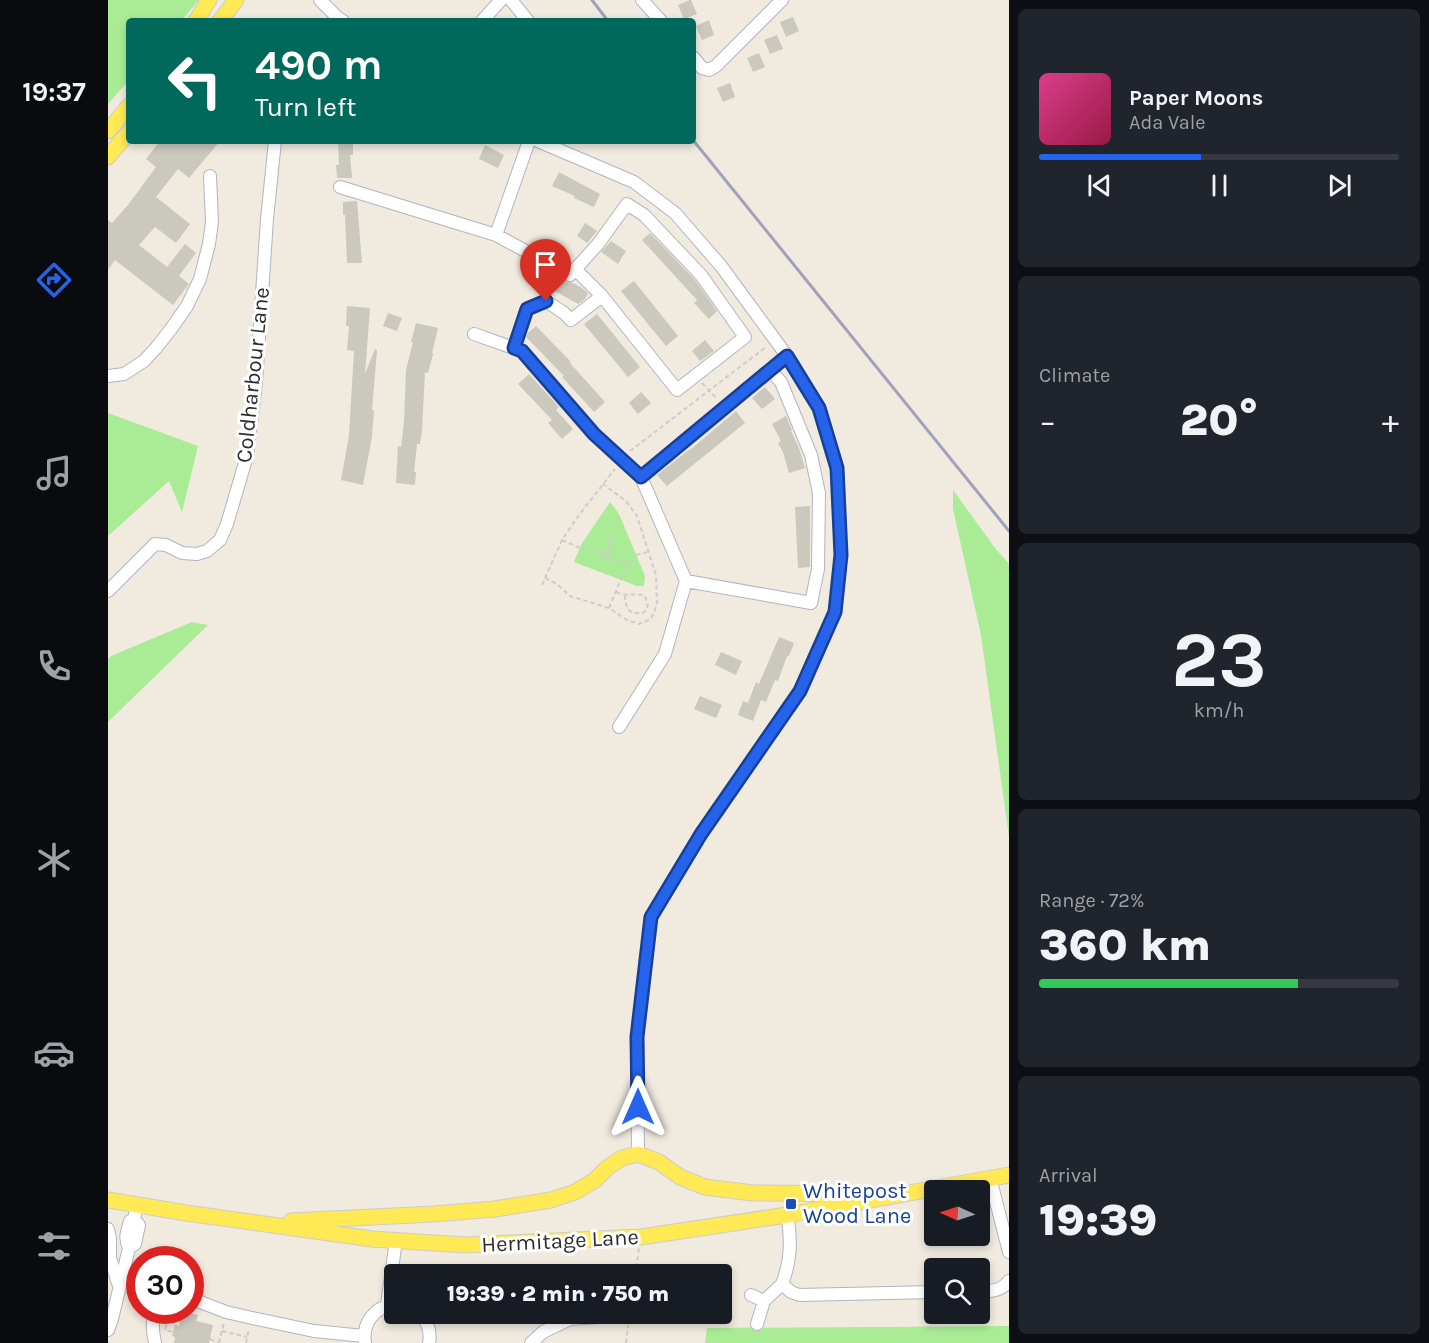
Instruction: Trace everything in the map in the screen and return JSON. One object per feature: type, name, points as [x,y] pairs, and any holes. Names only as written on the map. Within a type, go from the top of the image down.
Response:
[{"type":"main road","points":[[198,18],[209,0]]},
{"type":"main road","points":[[222,18],[236,0]]},
{"type":"main road","points":[[108,131],[126,110]]},
{"type":"main road","points":[[108,157],[126,136]]},
{"type":"main road","points":[[258,1223],[434,1214],[495,1209],[551,1200],[575,1192],[595,1180],[606,1168],[622,1158],[638,1154],[659,1162],[680,1177],[705,1187],[753,1193],[901,1194]]},
{"type":"main road","name":"Hermitage Lane","points":[[108,1200],[136,1212],[258,1223],[372,1239],[465,1245],[641,1237],[787,1215],[1009,1175]]},
{"type":"street","points":[[320,0],[339,18]]},
{"type":"street","points":[[485,18],[501,0]]},
{"type":"street","points":[[511,0],[526,18]]},
{"type":"street","points":[[642,0],[658,18]]},
{"type":"street","points":[[696,61],[702,68],[709,70],[716,66],[782,0]]},
{"type":"street","name":"Coldharbour Lane","points":[[108,591],[155,544],[166,545],[182,553],[196,554],[207,551],[220,540],[227,524],[247,456],[256,383],[267,219],[275,144]]},
{"type":"street","points":[[496,235],[528,144]]},
{"type":"street","points":[[545,144],[634,182],[675,213],[720,266],[787,356],[819,408],[837,468],[841,555],[835,612],[800,691],[701,834],[651,917],[637,1037],[638,1154]]},
{"type":"street","points":[[108,376],[124,374],[144,361],[187,306],[200,279],[209,244],[212,222],[210,176]]},
{"type":"street","points":[[340,187],[496,235],[573,272],[602,296],[677,390],[745,337],[701,275],[644,215],[627,204],[573,272]]},
{"type":"street","points":[[514,348],[527,309],[546,301],[571,320],[602,296]]},
{"type":"street","points":[[474,334],[522,351],[594,434],[641,477],[686,581],[665,654],[620,727]]},
{"type":"street","points":[[641,477],[787,356]]},
{"type":"street","points":[[686,581],[811,603],[818,569],[819,493],[811,455],[781,382],[770,370]]},
{"type":"street","points":[[990,1178],[1009,1252]]},
{"type":"street","points":[[108,1330],[129,1248],[135,1244],[139,1225],[136,1212]]},
{"type":"street","points":[[757,1324],[764,1301],[782,1284],[789,1261],[787,1215]]},
{"type":"street","points":[[109,1235],[110,1258],[120,1283]]},
{"type":"street","points":[[394,1264],[396,1240]]},
{"type":"street","points":[[990,1291],[999,1290],[1009,1281]]},
{"type":"street","points":[[120,1283],[126,1283]]},
{"type":"street","points":[[782,1284],[791,1292],[799,1295],[924,1292]]},
{"type":"street","points":[[751,1295],[764,1301]]},
{"type":"street","points":[[204,1303],[314,1337],[364,1340],[370,1317],[384,1308]]},
{"type":"street","points":[[152,1324],[155,1342]]},
{"type":"street","points":[[427,1324],[429,1343]]},
{"type":"street","points":[[531,1343],[543,1332],[560,1324]]},
{"type":"path","points":[[542,585],[562,540],[579,514],[627,453],[774,339]]},
{"type":"path","points":[[696,375],[725,407]]},
{"type":"path","points":[[545,579],[557,584],[570,596],[609,608],[627,620],[639,624],[651,619],[657,605],[656,575],[637,516],[626,501],[603,484]]},
{"type":"path","points":[[610,536],[608,544],[610,558]]},
{"type":"path","points":[[562,540],[580,549],[590,548],[630,567]]},
{"type":"path","points":[[601,554],[609,549]]},
{"type":"path","points":[[609,608],[621,579],[636,555],[648,552]]},
{"type":"path","points":[[616,592],[625,596],[644,595],[648,602],[647,609],[643,613],[632,613],[625,603],[625,596]]},
{"type":"path","points":[[637,1264],[641,1237]]},
{"type":"path","points":[[210,1339],[219,1342],[226,1312]]},
{"type":"path","points":[[246,1343],[252,1318]]},
{"type":"path","points":[[167,1324],[165,1330],[173,1332]]},
{"type":"path","points":[[626,1324],[626,1343]]},
{"type":"path","points":[[222,1331],[247,1337]]},
{"type":"green space","points":[[108,0],[199,0],[184,18],[126,18],[126,83],[108,104]]},
{"type":"green space","points":[[108,413],[198,446],[182,512],[169,481],[108,536]]},
{"type":"green space","points":[[953,490],[1009,564],[1009,837],[981,635],[953,509]]},
{"type":"green space","points":[[610,502],[619,514],[645,576],[644,586],[637,586],[574,562],[581,545]]},
{"type":"green space","points":[[192,622],[208,625],[108,722],[108,659]]},
{"type":"green space","points":[[1009,1326],[1009,1343],[705,1343],[707,1328]]},
{"type":"building","points":[[691,0],[697,14],[684,18],[678,5]]},
{"type":"building","points":[[793,17],[799,31],[786,37],[780,22]]},
{"type":"building","points":[[709,20],[714,35],[702,40],[696,26]]},
{"type":"building","points":[[777,35],[783,49],[770,54],[764,40]]},
{"type":"building","points":[[759,53],[765,67],[753,72],[747,58]]},
{"type":"building","points":[[730,83],[735,97],[723,102],[717,88]]},
{"type":"building","points":[[158,144],[217,144],[189,178],[178,169],[156,197],[190,224],[176,243],[155,227],[139,245],[167,267],[185,244],[196,253],[179,276],[189,284],[173,305],[115,260],[108,270],[108,220],[112,223],[156,167],[146,159]]},
{"type":"building","points":[[338,144],[353,144],[353,155],[350,155],[352,178],[337,178],[336,165],[339,165]]},
{"type":"building","points":[[485,145],[504,155],[498,168],[479,159]]},
{"type":"building","points":[[559,172],[600,194],[594,207],[552,186]]},
{"type":"building","points":[[357,201],[362,263],[347,263],[343,202]]},
{"type":"building","points":[[585,223],[597,231],[587,243],[577,236]]},
{"type":"building","points":[[650,233],[695,280],[717,311],[709,319],[694,303],[697,300],[642,240]]},
{"type":"building","points":[[611,241],[626,251],[618,264],[601,252]]},
{"type":"building","points":[[559,279],[582,288],[588,293],[585,299],[578,304],[553,290]]},
{"type":"building","points":[[634,281],[678,336],[666,346],[621,291]]},
{"type":"building","points":[[347,306],[370,308],[365,374],[375,349],[377,350],[372,437],[363,485],[341,480],[349,435],[354,351],[347,350],[349,326],[346,326]]},
{"type":"building","points":[[388,313],[402,318],[397,331],[383,326]]},
{"type":"building","points":[[597,314],[640,367],[628,377],[584,324]]},
{"type":"building","points":[[416,323],[438,328],[428,373],[425,372],[422,431],[420,444],[417,444],[415,485],[396,483],[398,446],[401,447],[404,422],[406,370]]},
{"type":"building","points":[[536,326],[605,402],[594,412],[562,377],[564,376],[526,337]]},
{"type":"building","points":[[705,340],[714,351],[700,361],[692,351]]},
{"type":"building","points":[[529,374],[559,407],[556,410],[573,429],[562,439],[548,423],[552,420],[518,384]]},
{"type":"building","points":[[765,387],[775,399],[762,409],[752,398]]},
{"type":"building","points":[[641,392],[651,403],[638,414],[629,403]]},
{"type":"building","points":[[736,411],[745,423],[667,486],[657,475]]},
{"type":"building","points":[[786,416],[805,468],[789,473],[778,443],[781,441],[772,424]]},
{"type":"building","points":[[810,506],[810,567],[798,568],[795,507]]},
{"type":"building","points":[[779,637],[794,643],[778,681],[775,680],[766,702],[761,700],[753,721],[738,715],[743,701],[748,703],[756,682],[759,684]]},
{"type":"building","points":[[721,652],[742,661],[736,675],[715,665]]},
{"type":"building","points":[[700,696],[722,705],[716,718],[694,709]]},
{"type":"building","points":[[204,1323],[213,1325],[209,1343],[174,1343],[175,1337],[172,1336],[175,1325],[179,1326],[180,1324]]},
{"type":"railway","points":[[592,0],[606,18]]},
{"type":"railway","points":[[696,144],[1009,531]]},
{"type":"place","name":"Whitepost Wood Lane","points":[[791,1204]]},
{"type":"route","points":[[546,301],[527,309],[514,348],[522,351],[594,434],[641,477],[787,356],[819,408],[837,468],[841,555],[835,612],[800,691],[701,834],[651,917],[637,1037],[638,1107]]}]
